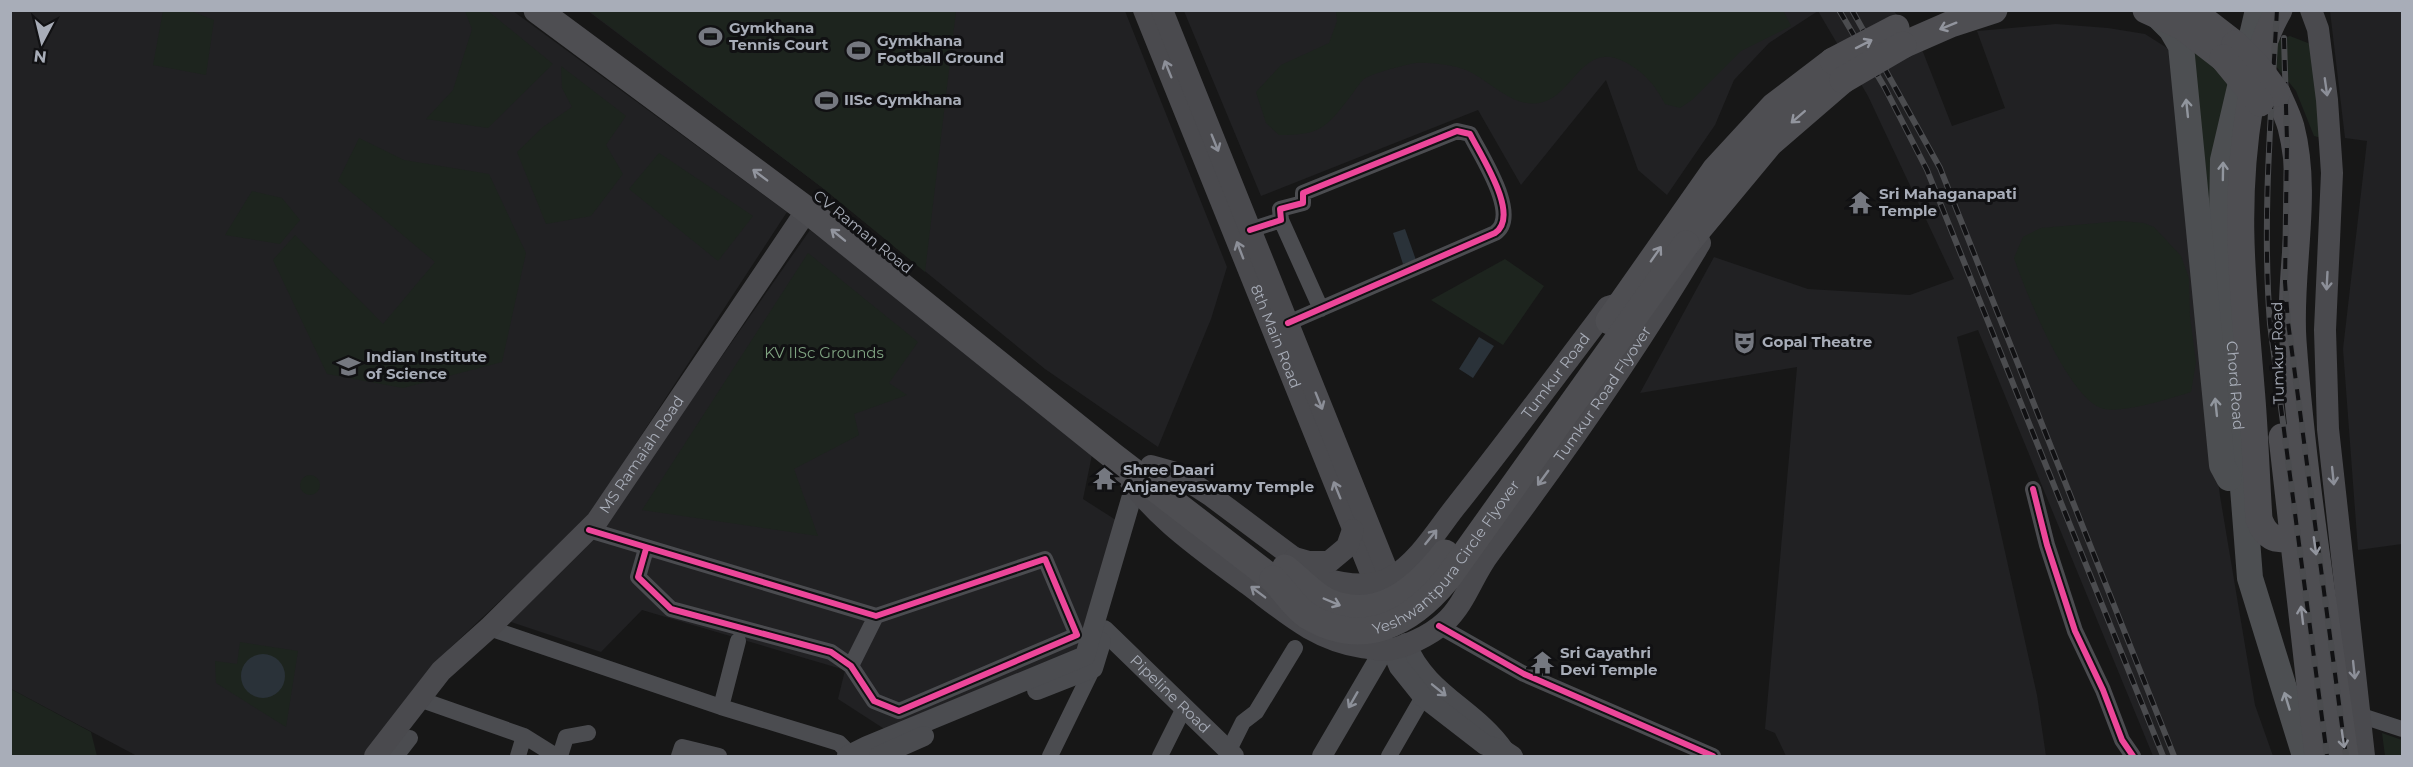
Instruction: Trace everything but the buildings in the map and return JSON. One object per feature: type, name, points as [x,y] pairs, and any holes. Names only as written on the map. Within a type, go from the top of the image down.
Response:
[{"type":"highway","name":"CV Raman Road","points":[[537,10],[807,210],[1113,456]]},
{"type":"highway","name":"CV Raman Road","points":[[566,10],[819,195],[1151,466]]},
{"type":"highway","name":"Tumkur Road","points":[[1616,312],[1700,190],[1728,154],[1774,106],[1900,37],[1935,10]]},
{"type":"highway","name":"Tumkur Road","points":[[1900,37],[1994,10]]},
{"type":"highway","name":"Tumkur Road","points":[[2191,10],[2229,51],[2291,126],[2298,200],[2292,334],[2297,402],[2345,756]]},
{"type":"highway","points":[[2279,10],[2264,35],[2242,149],[2239,201],[2240,273],[2251,388],[2259,519],[2263,531],[2272,538],[2282,540],[2293,536]]},
{"type":"highway","name":"Tumkur Road","points":[[2151,12],[2229,51]]},
{"type":"highway","name":"Tumkur Road","points":[[1704,222],[1770,143],[1838,70]]},
{"type":"highway","name":"Tumkur Road","points":[[2268,98],[2282,151],[2277,350],[2280,416],[2318,756]]},
{"type":"highway","name":"Yeshwantpura Circle Flyover","points":[[1113,456],[1291,569],[1306,615],[1323,623],[1368,629],[1390,626],[1411,615],[1430,600],[1447,579],[1704,222]]},
{"type":"highway","name":"Yeshwantpura Circle Flyover","points":[[1151,466],[1291,569],[1326,601],[1348,608],[1369,609],[1387,604],[1408,592],[1445,554],[1616,312]]},
{"type":"main road","name":"8th Main Road","points":[[1144,10],[1295,366],[1382,580],[1395,652]]},
{"type":"main road","name":"8th Main Road","points":[[1162,10],[1288,323],[1295,366],[1353,530],[1382,580]]},
{"type":"main road","name":"Chord Road","points":[[2258,10],[2223,160],[2222,218],[2242,502],[2250,578],[2305,756]]},
{"type":"main road","points":[[2311,10],[2318,29],[2326,88],[2332,173],[2325,330],[2328,429],[2364,756]]},
{"type":"main road","points":[[2151,12],[2171,29],[2181,46],[2222,465],[2242,502]]},
{"type":"main road","name":"MS Ramaiah Road","points":[[375,756],[441,671],[489,628],[589,530],[616,497],[807,210]]},
{"type":"main road","name":"Tumkur Road Flyover","points":[[1439,626],[1458,606],[1485,559],[1596,406],[1704,236],[1704,222]]},
{"type":"main road","name":"Tumkur Road","points":[[1382,580],[1407,566],[1422,549],[1499,453],[1608,307],[1616,312]]},
{"type":"main road","points":[[1113,456],[1139,494],[1191,542],[1284,611],[1298,624],[1335,642],[1395,652],[1439,626]]},
{"type":"main road","points":[[1291,569],[1309,562],[1329,562],[1347,547],[1353,530]]},
{"type":"main road","points":[[1291,569],[1338,584],[1382,580]]},
{"type":"main road","points":[[1284,611],[1291,569]]},
{"type":"street","points":[[1288,323],[1322,309],[1495,233],[1502,228],[1506,212],[1470,134],[1457,131],[1303,193],[1303,203],[1280,209],[1281,220],[1322,309]]},
{"type":"street","points":[[1250,230],[1281,220]]},
{"type":"street","points":[[2033,489],[2047,545],[2075,631],[2103,690],[2122,740],[2133,756]]},
{"type":"street","points":[[1050,756],[1104,630],[1139,494]]},
{"type":"street","points":[[879,756],[1089,662],[1139,494]]},
{"type":"street","points":[[589,530],[646,549],[876,616],[1045,559],[1077,635],[899,711],[874,701],[851,666],[831,652],[671,609],[638,577],[646,549]]},
{"type":"street","points":[[851,666],[876,616]]},
{"type":"street","points":[[1439,626],[1524,674],[1710,756]]},
{"type":"street","points":[[489,628],[721,707],[839,743],[850,755],[1089,662]]},
{"type":"street","name":"Pipeline Road","points":[[1104,630],[1231,753]]},
{"type":"street","points":[[721,707],[738,641]]},
{"type":"street","points":[[1231,753],[1243,722],[1256,712],[1295,648]]},
{"type":"street","points":[[1395,652],[1423,697],[1485,745],[1509,753]]},
{"type":"street","points":[[1395,652],[1414,664],[1431,684],[1495,736],[1509,753]]},
{"type":"street","points":[[1322,756],[1395,652]]},
{"type":"street","points":[[1389,756],[1423,697]]},
{"type":"street","points":[[419,699],[524,736],[558,756],[566,737],[588,733]]},
{"type":"street","points":[[1160,756],[1184,708]]},
{"type":"street","points":[[2359,715],[2403,729]]},
{"type":"street","points":[[518,756],[524,736]]},
{"type":"street","points":[[396,756],[410,738]]},
{"type":"street","points":[[679,756],[682,747],[719,756]]},
{"type":"shaded area","name":"Indian Institute of Science","points":[[10,11],[513,11],[787,212],[586,520],[449,649],[364,756],[137,756],[11,689]]},
{"type":"shaded area","points":[[588,11],[1125,11],[1227,267],[1211,319],[1158,447],[1045,369],[824,189]]},
{"type":"shaded area","points":[[1184,11],[1818,11],[1769,43],[1734,80],[1715,125],[1667,195],[1638,170],[1606,80],[1521,185],[1478,110],[1261,196]]},
{"type":"shaded area","points":[[1818,11],[1894,11],[1923,52],[1952,126],[2005,108],[1977,31],[2056,24],[2108,28],[2145,34],[2175,53],[2208,403],[2220,496],[2255,705],[2273,756],[2153,756],[1978,330],[1957,337],[2037,695],[2046,756],[1786,756],[1775,733],[1765,729],[1797,367],[1640,393],[1714,257],[1808,289],[1910,295],[1954,279],[1868,96]]},
{"type":"shaded area","points":[[2330,11],[2402,11],[2402,544],[2358,550],[2343,349],[2367,141],[2345,138]]},
{"type":"shaded area","points":[[1405,229],[1416,260],[1403,264],[1393,233]]},
{"type":"shaded area","points":[[810,230],[1093,450],[1083,499],[1119,522],[1082,650],[889,732],[838,699],[845,670],[642,610],[601,652],[508,621],[605,524]]},
{"type":"shaded area","points":[[1479,337],[1494,346],[1473,378],[1459,369]]},
{"type":"shaded area","points":[[263,654],[272,655],[279,660],[284,667],[284,685],[279,692],[272,697],[263,698],[254,697],[247,692],[242,685],[241,676],[242,667],[247,660],[254,655]]},
{"type":"green space","points":[[1783,10],[1791,26],[1741,51],[1692,100],[1680,108],[1665,104],[1653,85],[1632,66],[1610,57],[1598,58],[1588,64],[1551,99],[1539,103],[1519,101],[1510,97],[1461,68],[1428,63],[1405,65],[1364,79],[1327,123],[1304,134],[1279,135],[1266,123],[1256,92],[1281,65],[1329,43],[1337,21],[1336,11]]},
{"type":"green space","points":[[163,11],[191,11],[214,20],[206,75],[153,65]]},
{"type":"green space","points":[[465,11],[488,11],[553,64],[488,128],[426,119],[453,90],[472,29]]},
{"type":"green space","name":"IISc Gymkhana","points":[[589,11],[956,11],[925,272],[824,189]]},
{"type":"green space","points":[[2290,36],[2313,45],[2325,139],[2314,136],[2296,91],[2267,55],[2278,40]]},
{"type":"green space","points":[[2184,40],[2237,83],[2217,209],[2202,210]]},
{"type":"green space","points":[[561,66],[626,116],[606,145],[623,174],[591,216],[546,224],[517,152],[543,127],[572,107],[562,88]]},
{"type":"green space","points":[[359,138],[404,160],[489,174],[526,253],[502,362],[403,388],[327,374],[273,260],[295,235],[383,324],[435,262],[338,181]]},
{"type":"green space","points":[[659,153],[753,216],[718,261],[629,189]]},
{"type":"green space","points":[[252,191],[282,198],[300,220],[280,244],[225,235]]},
{"type":"green space","points":[[2121,221],[2144,223],[2154,227],[2181,256],[2189,278],[2190,317],[2196,362],[2191,392],[2146,405],[2109,410],[2101,408],[2088,399],[2062,364],[2038,317],[2014,258],[2023,237],[2041,228]]},
{"type":"green space","name":"KV IISc Grounds","points":[[808,253],[918,342],[889,383],[907,395],[854,414],[859,435],[794,469],[818,536],[642,510]]},
{"type":"green space","points":[[1505,259],[1544,286],[1503,345],[1431,300]]},
{"type":"green space","points":[[310,475],[317,478],[320,485],[317,492],[310,495],[303,492],[300,485],[303,478]]},
{"type":"green space","points":[[240,642],[298,651],[286,727],[216,683],[215,661],[237,664]]},
{"type":"green space","points":[[11,689],[91,732],[97,756],[11,756]]},
{"type":"green space","points":[[2382,733],[2402,740],[2402,756],[2385,756]]},
{"type":"railway","points":[[1839,10],[1885,88],[1927,170],[2163,756]]},
{"type":"railway","points":[[1852,10],[1940,168],[2174,756]]},
{"type":"railway","points":[[2277,10],[2267,207],[2270,324],[2327,756]]},
{"type":"railway","points":[[2284,38],[2287,141],[2285,282],[2288,322],[2346,756]]},
{"type":"cycle path","points":[[1250,230],[1281,220],[1280,209],[1303,203],[1303,193],[1457,131],[1470,134],[1496,185],[1504,213],[1502,225],[1495,233],[1288,323]]},
{"type":"cycle path","points":[[2033,489],[2047,545],[2075,631],[2103,690],[2122,740],[2133,756]]},
{"type":"cycle path","points":[[589,530],[876,616],[1045,559],[1077,635],[899,711],[874,701],[851,666],[831,652],[671,609],[638,577],[646,549]]},
{"type":"cycle path","points":[[1439,626],[1524,674],[1713,756]]},
{"type":"place","name":"Gymkhana Tennis Court","points":[[711,37]]},
{"type":"place","name":"Gymkhana Football Ground","points":[[859,50]]},
{"type":"place","name":"IISc Gymkhana","points":[[826,100]]},
{"type":"place","name":"Sri Mahaganapati Temple","points":[[1861,203]]},
{"type":"place","name":"Gopal Theatre","points":[[1744,342]]},
{"type":"place","name":"Indian Institute of Science","points":[[348,366]]},
{"type":"place","name":"Shree Daari Anjaneyaswamy Temple","points":[[1105,479]]},
{"type":"place","name":"Sri Gayathri Devi Temple","points":[[1542,662]]}]
